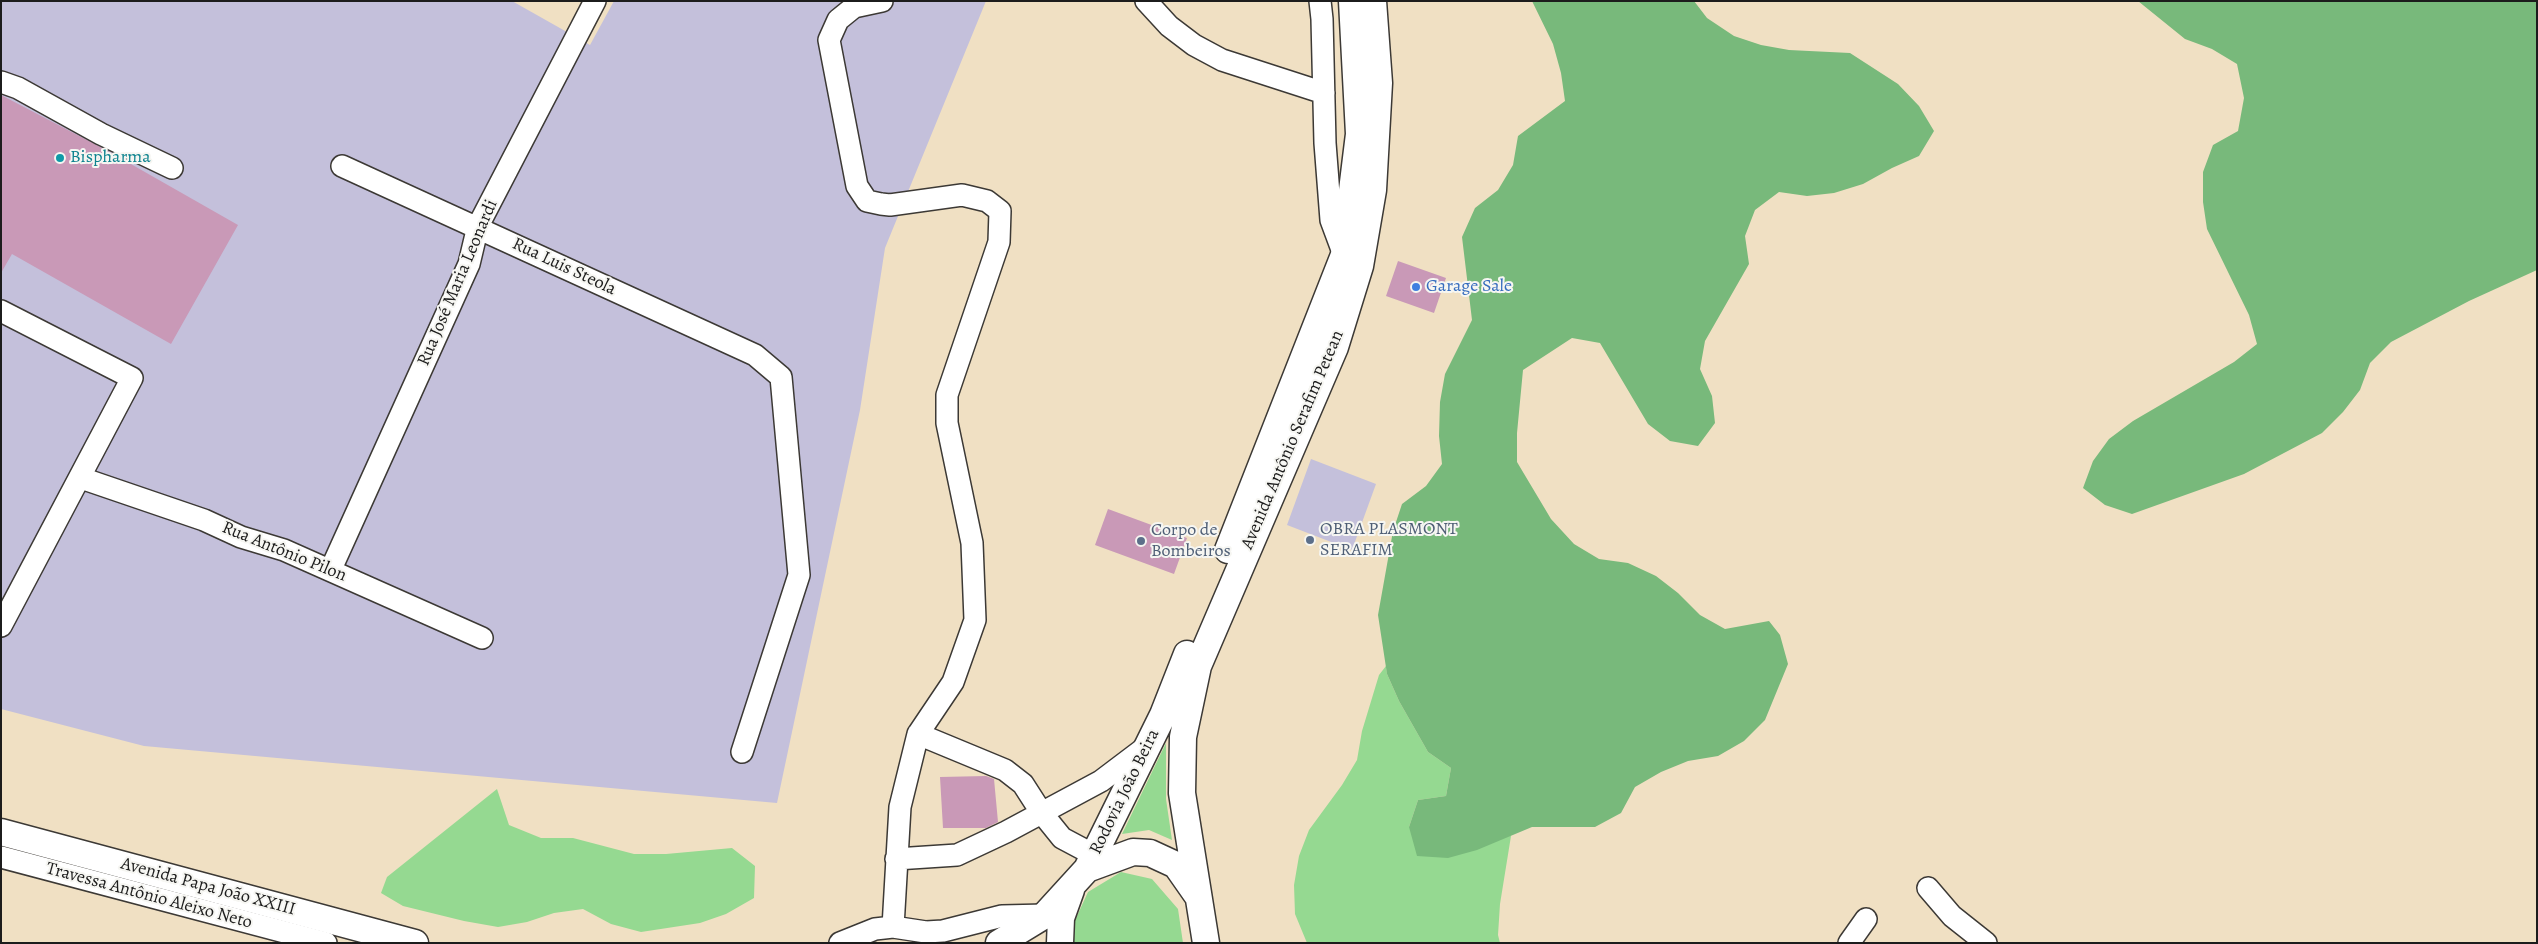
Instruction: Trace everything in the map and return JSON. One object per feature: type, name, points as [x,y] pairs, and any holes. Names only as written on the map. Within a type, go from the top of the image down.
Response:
[{"type":"main road","name":"Avenida Antônio Serafim Petean","points":[[1163,715],[1344,255],[1359,134],[1352,1]]},
{"type":"main road","name":"Avenida Antônio Serafim Petean","points":[[1201,900],[1182,793],[1183,737],[1198,666],[1335,347],[1360,266],[1373,190],[1379,83],[1373,1]]},
{"type":"main road","name":"Rodovia João Beira","points":[[1060,943],[1061,918],[1163,715]]},
{"type":"main road","name":"Avenida Papa João XXIII","points":[[1,832],[414,943]]},
{"type":"main road","points":[[999,943],[1045,915],[1085,870],[1133,852],[1150,854],[1176,865],[1201,900],[1206,943]]},
{"type":"street","name":"Rua José Maria Leonardi","points":[[331,569],[469,264],[478,226],[595,1]]},
{"type":"street","points":[[882,1],[854,7],[838,20],[829,40],[857,186],[867,201],[881,204],[890,205],[962,194],[987,201],[1000,211],[999,242],[947,395],[947,423],[972,543],[975,620],[953,682],[918,734],[900,807],[892,927]]},
{"type":"street","points":[[1146,1],[1169,26],[1188,40],[1222,60],[1324,94]]},
{"type":"street","points":[[1320,1],[1325,143],[1331,220],[1344,255]]},
{"type":"street","points":[[1,82],[18,88],[101,134],[172,168]]},
{"type":"street","name":"Rua Luis Steola","points":[[342,166],[478,226],[755,355],[781,377],[799,575],[742,752]]},
{"type":"street","points":[[1,311],[132,378],[81,478],[1,626]]},
{"type":"street","name":"Rua Antônio Pilon","points":[[81,478],[204,520],[241,537],[284,550],[331,569],[482,638]]},
{"type":"street","points":[[918,734],[1005,770],[1023,784],[1041,812],[1085,870]]},
{"type":"street","points":[[896,859],[957,855],[1006,832],[1101,781],[1149,745]]},
{"type":"street","name":"Travessa Antônio Aleixo Neto","points":[[1,857],[326,943]]},
{"type":"street","points":[[1928,888],[1952,916],[1986,943]]},
{"type":"street","points":[[840,943],[875,929],[892,927],[926,932],[943,931],[1002,916],[1045,915]]},
{"type":"street","points":[[1849,943],[1866,919]]},
{"type":"shaded area","points":[[1,1],[512,1],[590,45],[614,1],[986,1],[885,248],[860,410],[777,803],[144,746],[1,709]]},
{"type":"shaded area","points":[[1311,459],[1376,484],[1352,550],[1287,525]]},
{"type":"green space","points":[[1532,1],[1694,1],[1707,18],[1734,36],[1761,45],[1789,50],[1850,53],[1898,84],[1919,106],[1934,131],[1919,156],[1863,184],[1834,193],[1807,196],[1779,192],[1755,210],[1745,236],[1749,264],[1705,341],[1700,369],[1712,396],[1715,423],[1698,446],[1670,441],[1648,424],[1600,343],[1572,338],[1523,370],[1517,433],[1517,462],[1551,519],[1574,544],[1599,559],[1628,563],[1656,576],[1678,593],[1700,615],[1725,629],[1769,621],[1780,635],[1788,664],[1765,720],[1744,741],[1718,756],[1688,761],[1661,772],[1635,787],[1621,813],[1595,827],[1532,827],[1477,850],[1448,858],[1417,856],[1409,827],[1418,800],[1446,796],[1451,768],[1428,752],[1399,701],[1387,674],[1378,615],[1393,531],[1402,504],[1426,486],[1442,464],[1439,436],[1440,402],[1445,374],[1472,320],[1462,237],[1475,208],[1498,190],[1513,165],[1518,136],[1565,101],[1561,73],[1553,44]]},
{"type":"green space","points":[[2138,1],[2537,1],[2537,270],[2469,301],[2391,342],[2370,363],[2360,390],[2343,412],[2322,433],[2244,474],[2132,514],[2105,505],[2083,488],[2093,461],[2109,439],[2133,421],[2234,362],[2257,344],[2249,315],[2207,229],[2203,202],[2203,172],[2213,145],[2238,131],[2244,98],[2237,64],[2212,49],[2185,39]]},
{"type":"green space","points":[[1386,666],[1387,674],[1399,701],[1428,752],[1451,768],[1446,796],[1418,800],[1409,827],[1511,836],[1500,904],[1498,935],[1500,943],[1307,943],[1295,914],[1294,885],[1299,856],[1309,830],[1342,785],[1357,760],[1362,731],[1379,675]]},
{"type":"green space","points":[[1166,743],[1166,799],[1172,840],[1149,830],[1122,834]]},
{"type":"green space","points":[[497,789],[509,825],[541,838],[573,838],[634,854],[666,854],[732,848],[755,866],[754,898],[726,914],[700,923],[641,932],[611,924],[583,909],[554,913],[527,922],[498,927],[403,906],[381,893],[387,877]]},
{"type":"green space","points":[[1121,872],[1152,879],[1178,909],[1183,943],[1070,943],[1071,929],[1088,892]]},
{"type":"building","name":"Bispharma","points":[[1,95],[108,151],[238,225],[171,344],[12,254],[1,273]]},
{"type":"building","name":"Garage Sale","points":[[1398,261],[1446,278],[1434,313],[1386,296]]},
{"type":"building","name":"Corpo de Bombeiros","points":[[1108,509],[1187,538],[1174,574],[1095,545]]},
{"type":"building","points":[[986,776],[994,779],[998,822],[986,828],[943,828],[940,777]]},
{"type":"place","name":"Bispharma","points":[[60,158]]},
{"type":"place","name":"Garage Sale","points":[[1416,287]]},
{"type":"place","name":"OBRA PLASMONT SERAFIM","points":[[1310,540]]},
{"type":"place","name":"Corpo de Bombeiros","points":[[1141,541]]}]
